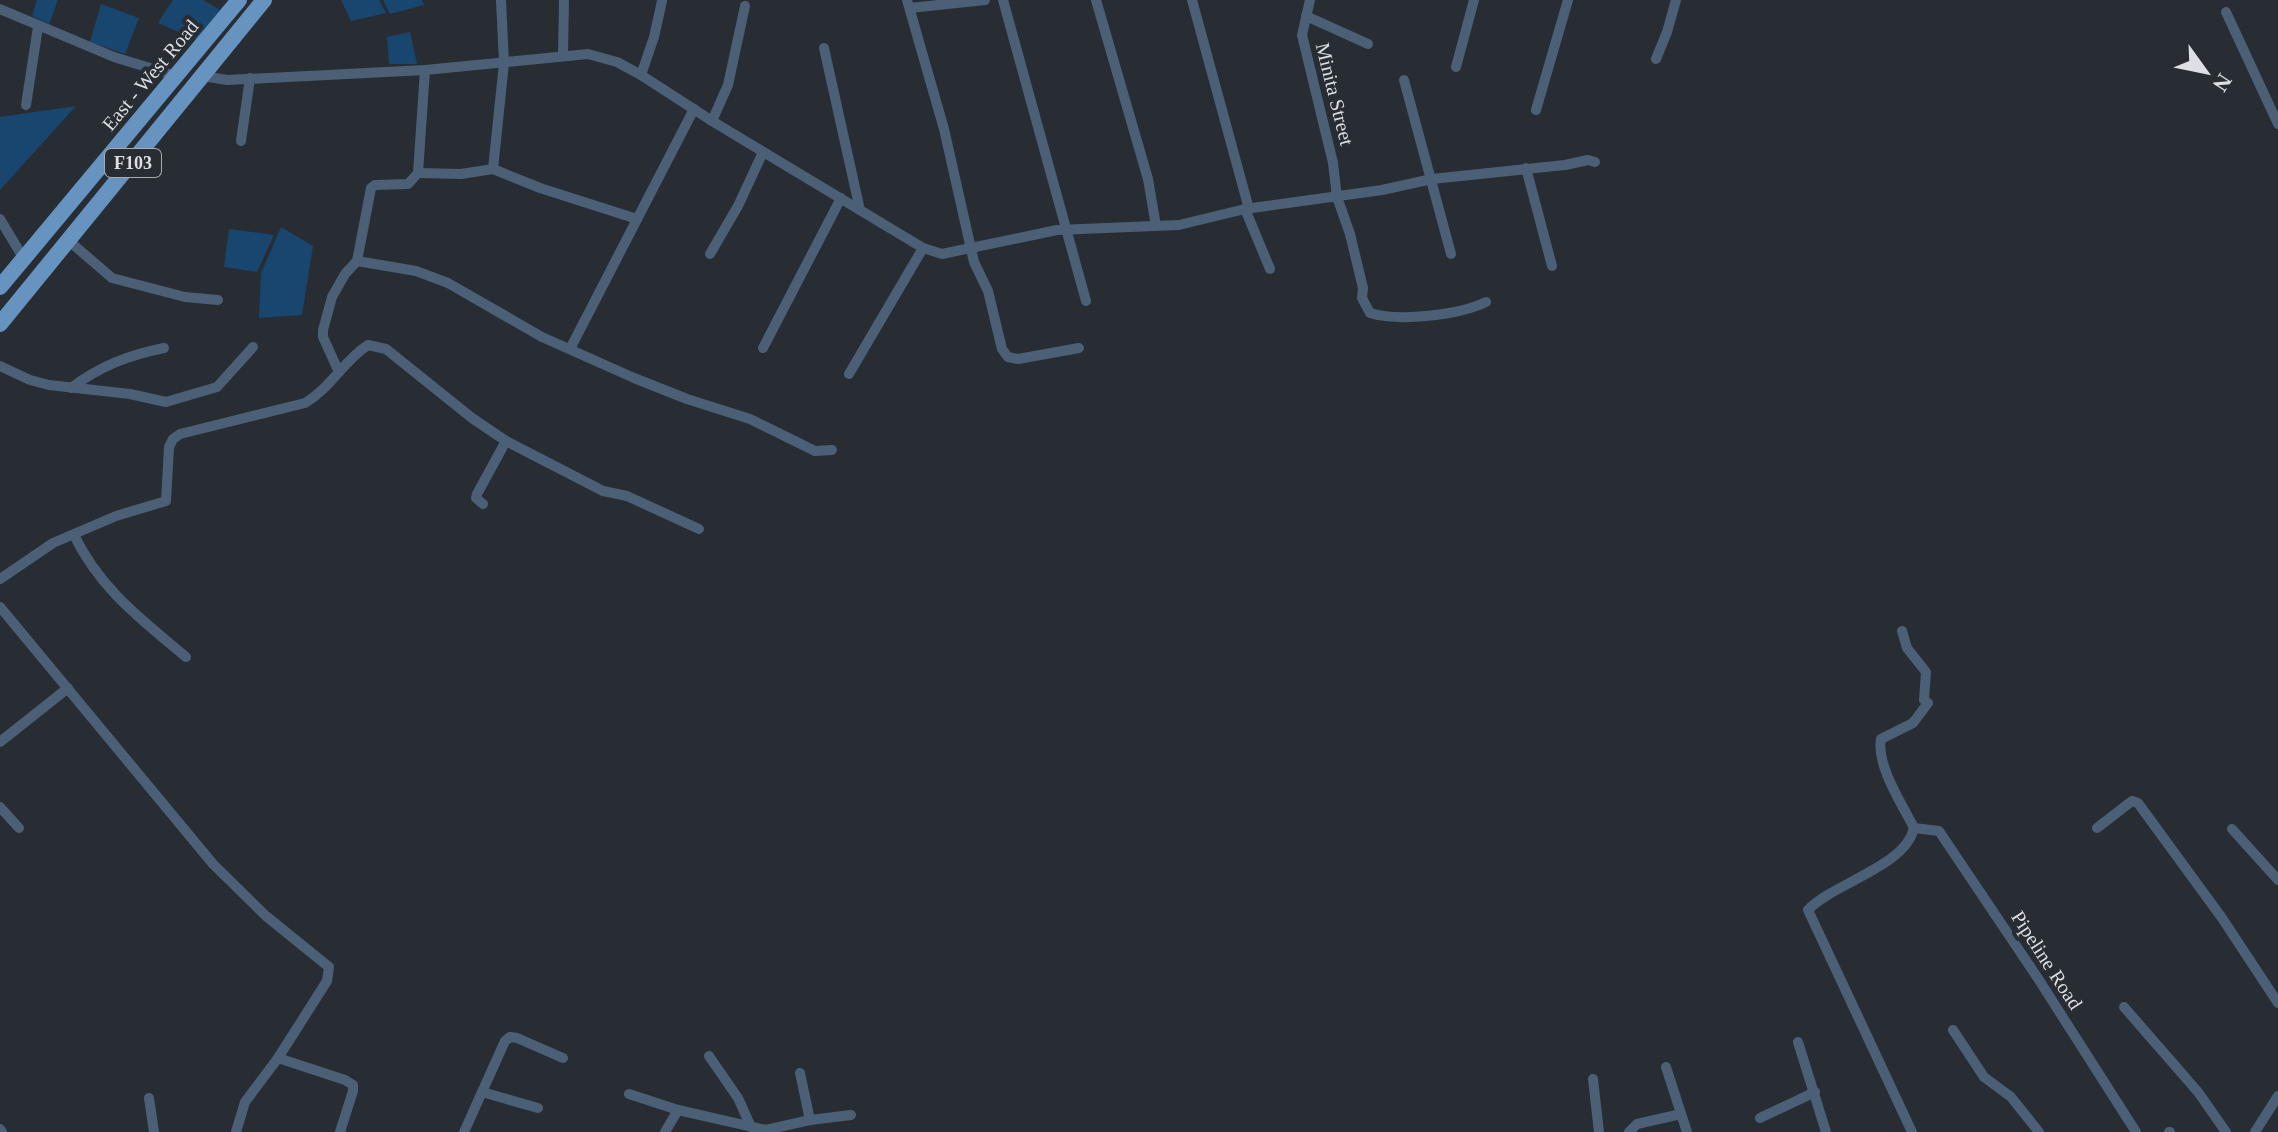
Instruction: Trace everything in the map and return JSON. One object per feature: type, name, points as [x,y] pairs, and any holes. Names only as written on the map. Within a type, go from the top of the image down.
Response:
[{"type":"main road","name":"East - West Road","points":[[0,287],[239,0]]},
{"type":"main road","name":"East - West Road","points":[[0,324],[264,0]]},
{"type":"street","points":[[493,169],[504,63],[501,0]]},
{"type":"street","points":[[563,55],[564,0]]},
{"type":"street","points":[[985,0],[909,4],[944,129],[970,249],[988,291],[1002,349],[1008,357],[1018,359],[1079,348]]},
{"type":"street","points":[[1003,0],[1086,301]]},
{"type":"street","points":[[1096,0],[1148,179],[1156,226]]},
{"type":"street","points":[[1192,0],[1247,209],[1270,269]]},
{"type":"street","name":"Minita Street","points":[[1310,0],[1302,35],[1333,163],[1337,197],[1350,234],[1363,288],[1362,298],[1370,313],[1385,318],[1454,312],[1486,302]]},
{"type":"street","points":[[1456,67],[1474,0]]},
{"type":"street","points":[[1536,110],[1568,0]]},
{"type":"street","points":[[1656,59],[1676,0]]},
{"type":"street","points":[[641,75],[662,1]]},
{"type":"street","points":[[712,121],[728,85],[745,6]]},
{"type":"street","points":[[0,9],[114,57],[176,76]]},
{"type":"street","points":[[2226,12],[2278,124]]},
{"type":"street","points":[[1306,16],[1368,44]]},
{"type":"street","points":[[26,105],[38,27]]},
{"type":"street","points":[[824,48],[860,210]]},
{"type":"street","points":[[203,76],[227,80],[425,70],[588,54],[617,62],[641,75],[923,248],[942,254],[1067,230],[1179,225],[1247,209],[1337,197],[1432,179],[1588,160],[1595,162]]},
{"type":"street","points":[[338,370],[323,337],[332,297],[345,274],[357,261],[371,188],[375,185],[408,184],[418,173],[425,70]]},
{"type":"street","points":[[241,141],[250,78]]},
{"type":"street","points":[[1404,80],[1451,254]]},
{"type":"street","points":[[570,349],[694,109]]},
{"type":"street","points":[[710,254],[738,206],[763,152]]},
{"type":"street","points":[[1526,168],[1552,266]]},
{"type":"street","points":[[418,173],[461,174],[493,169],[540,188],[637,219]]},
{"type":"street","points":[[763,348],[841,198]]},
{"type":"street","points":[[0,219],[24,259]]},
{"type":"street","points":[[69,241],[112,278],[185,297],[218,300]]},
{"type":"street","points":[[849,374],[923,248]]},
{"type":"street","points":[[357,261],[416,271],[448,283],[542,337],[687,399],[750,419],[815,451],[826,453],[832,450]]},
{"type":"street","points":[[0,578],[53,543],[116,516],[166,501],[169,447],[180,434],[305,403],[320,395],[338,370],[368,345],[386,349],[472,418],[506,441],[603,491],[627,496],[699,529]]},
{"type":"street","points":[[0,366],[30,380],[166,402],[217,387],[253,347]]},
{"type":"street","points":[[71,388],[89,374],[116,361],[164,348]]},
{"type":"street","points":[[483,504],[476,498],[477,494],[506,441]]},
{"type":"street","points":[[74,535],[86,560],[105,586],[186,657]]},
{"type":"street","points":[[0,607],[213,864],[266,916],[329,967],[327,981],[278,1058],[245,1102],[236,1132]]},
{"type":"street","points":[[1902,631],[1907,648],[1926,672],[1924,700],[1928,703],[1913,723],[1881,739],[1879,749],[1881,764],[1914,828],[1909,842],[1895,855],[1808,910],[1912,1132]]},
{"type":"street","points":[[0,742],[68,688]]},
{"type":"street","points":[[2097,828],[2132,801],[2138,803],[2222,918],[2278,1003]]},
{"type":"street","points":[[0,807],[19,828]]},
{"type":"street","name":"Pipeline Road","points":[[1914,828],[1939,831],[2136,1132]]},
{"type":"street","points":[[2232,829],[2278,880]]},
{"type":"street","points":[[2124,1007],[2198,1092],[2226,1132]]},
{"type":"street","points":[[1953,1030],[1984,1077],[2011,1097],[2039,1132]]},
{"type":"street","points":[[464,1132],[497,1053],[510,1037],[532,1043],[563,1058]]},
{"type":"street","points":[[1798,1042],[1826,1132]]},
{"type":"street","points":[[709,1056],[738,1098],[751,1127]]},
{"type":"street","points":[[278,1058],[353,1085],[340,1132]]},
{"type":"street","points":[[1666,1067],[1687,1132]]},
{"type":"street","points":[[800,1073],[810,1120]]},
{"type":"street","points":[[1593,1079],[1599,1132]]},
{"type":"street","points":[[482,1092],[538,1108]]},
{"type":"street","points":[[1760,1118],[1815,1092]]},
{"type":"street","points":[[629,1094],[678,1110],[766,1131],[810,1120],[851,1115]]},
{"type":"street","points":[[2255,1132],[2278,1096]]},
{"type":"street","points":[[149,1098],[154,1132]]},
{"type":"street","points":[[665,1132],[678,1110]]},
{"type":"street","points":[[1629,1132],[1637,1124],[1681,1114]]},
{"type":"shaded area","points":[[37,0],[58,0],[49,24],[32,16]]},
{"type":"shaded area","points":[[173,0],[203,0],[220,10],[197,40],[158,23]]},
{"type":"shaded area","points":[[341,0],[379,0],[386,13],[351,21]]},
{"type":"shaded area","points":[[383,0],[422,0],[424,5],[390,14]]},
{"type":"shaded area","points":[[101,4],[139,18],[125,54],[90,42]]},
{"type":"shaded area","points":[[410,32],[417,64],[389,64],[387,37]]},
{"type":"shaded area","points":[[76,106],[0,190],[0,117]]},
{"type":"shaded area","points":[[281,227],[313,246],[302,315],[259,318],[261,273]]},
{"type":"shaded area","points":[[229,229],[274,235],[257,272],[224,267]]}]
